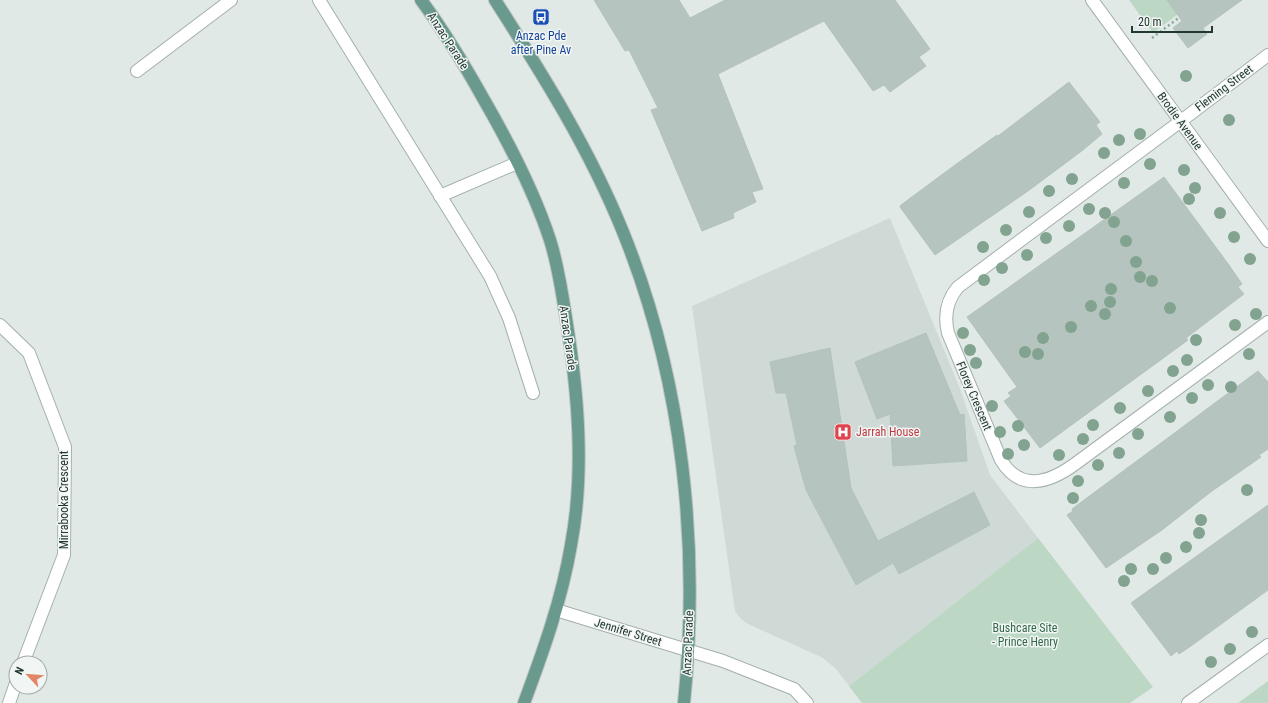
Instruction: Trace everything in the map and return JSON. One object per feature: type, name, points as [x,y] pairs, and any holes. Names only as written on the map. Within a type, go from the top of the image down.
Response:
[{"type":"main road","name":"Anzac Parade","points":[[421,0],[436,20],[470,75],[518,163],[550,241],[562,293],[576,395],[578,469],[575,517],[571,545],[556,610],[524,703]]},
{"type":"main road","name":"Anzac Parade","points":[[495,0],[564,111],[607,195],[624,234],[654,323],[666,375],[681,456],[689,559],[689,650],[684,703]]},
{"type":"street","points":[[137,71],[231,0]]},
{"type":"street","points":[[319,0],[472,246],[502,299],[516,337],[532,393]]},
{"type":"street","name":"Brodie Avenue","points":[[1092,0],[1268,241]]},
{"type":"street","name":"Fleming Street","points":[[1181,121],[1268,55]]},
{"type":"street","name":"Florey Crescent","points":[[1181,121],[958,288],[948,302],[945,321],[948,332],[1001,460],[1010,472],[1026,481],[1044,480],[1058,474],[1075,464],[1268,322]]},
{"type":"street","points":[[440,196],[518,163]]},
{"type":"street","name":"Mirrabooka Crescent","points":[[0,325],[29,354],[65,447],[64,555],[27,655]]},
{"type":"street","name":"Jennifer Street","points":[[556,610],[723,660],[794,689],[808,703]]},
{"type":"street","points":[[1188,703],[1268,645]]},
{"type":"path","points":[[1152,38],[1180,17]]},
{"type":"shaded area","name":"Jarrah House","points":[[890,218],[960,389],[990,475],[1038,538],[849,686],[836,669],[823,658],[748,624],[741,619],[735,611],[692,306]]},
{"type":"green space","points":[[1129,0],[1167,0],[1178,14],[1153,33]]},
{"type":"green space","name":"Bushcare Site - Prince Henry","points":[[1038,538],[1153,687],[1130,703],[862,703],[849,686]]},
{"type":"green space","points":[[1268,681],[1268,703],[1238,703]]},
{"type":"building","points":[[594,0],[679,0],[690,18],[725,0],[895,0],[930,49],[919,57],[926,66],[890,92],[884,85],[873,91],[824,21],[718,74],[763,189],[752,192],[756,202],[733,213],[734,218],[702,231],[651,110],[658,108],[629,50],[625,51]]},
{"type":"building","points":[[1167,0],[1242,0],[1203,28],[1207,34],[1188,48],[1173,28],[1182,21]]},
{"type":"building","points":[[1069,82],[1100,122],[1096,125],[1102,134],[1028,191],[935,255],[900,207],[901,205],[997,135],[998,136]]},
{"type":"building","points":[[1164,177],[1242,284],[1238,287],[1244,294],[1186,338],[1188,340],[1040,448],[1004,401],[1011,396],[1008,393],[1017,387],[967,317]]},
{"type":"building","points":[[926,333],[960,415],[964,414],[967,461],[893,466],[890,414],[877,419],[855,362]]},
{"type":"building","points":[[830,348],[851,488],[878,541],[974,492],[990,525],[899,574],[893,563],[856,585],[806,490],[794,446],[797,445],[786,393],[776,393],[770,362]]},
{"type":"building","points":[[1258,371],[1268,382],[1268,449],[1259,455],[1261,457],[1212,491],[1162,530],[1106,568],[1067,515],[1073,511],[1072,509]]},
{"type":"building","points":[[1268,505],[1268,590],[1191,646],[1179,654],[1177,651],[1171,656],[1131,603]]},
{"type":"place","name":"Anzac Pde after Pine Av","points":[[541,17]]},
{"type":"place","name":"Jarrah House","points":[[843,432]]}]
